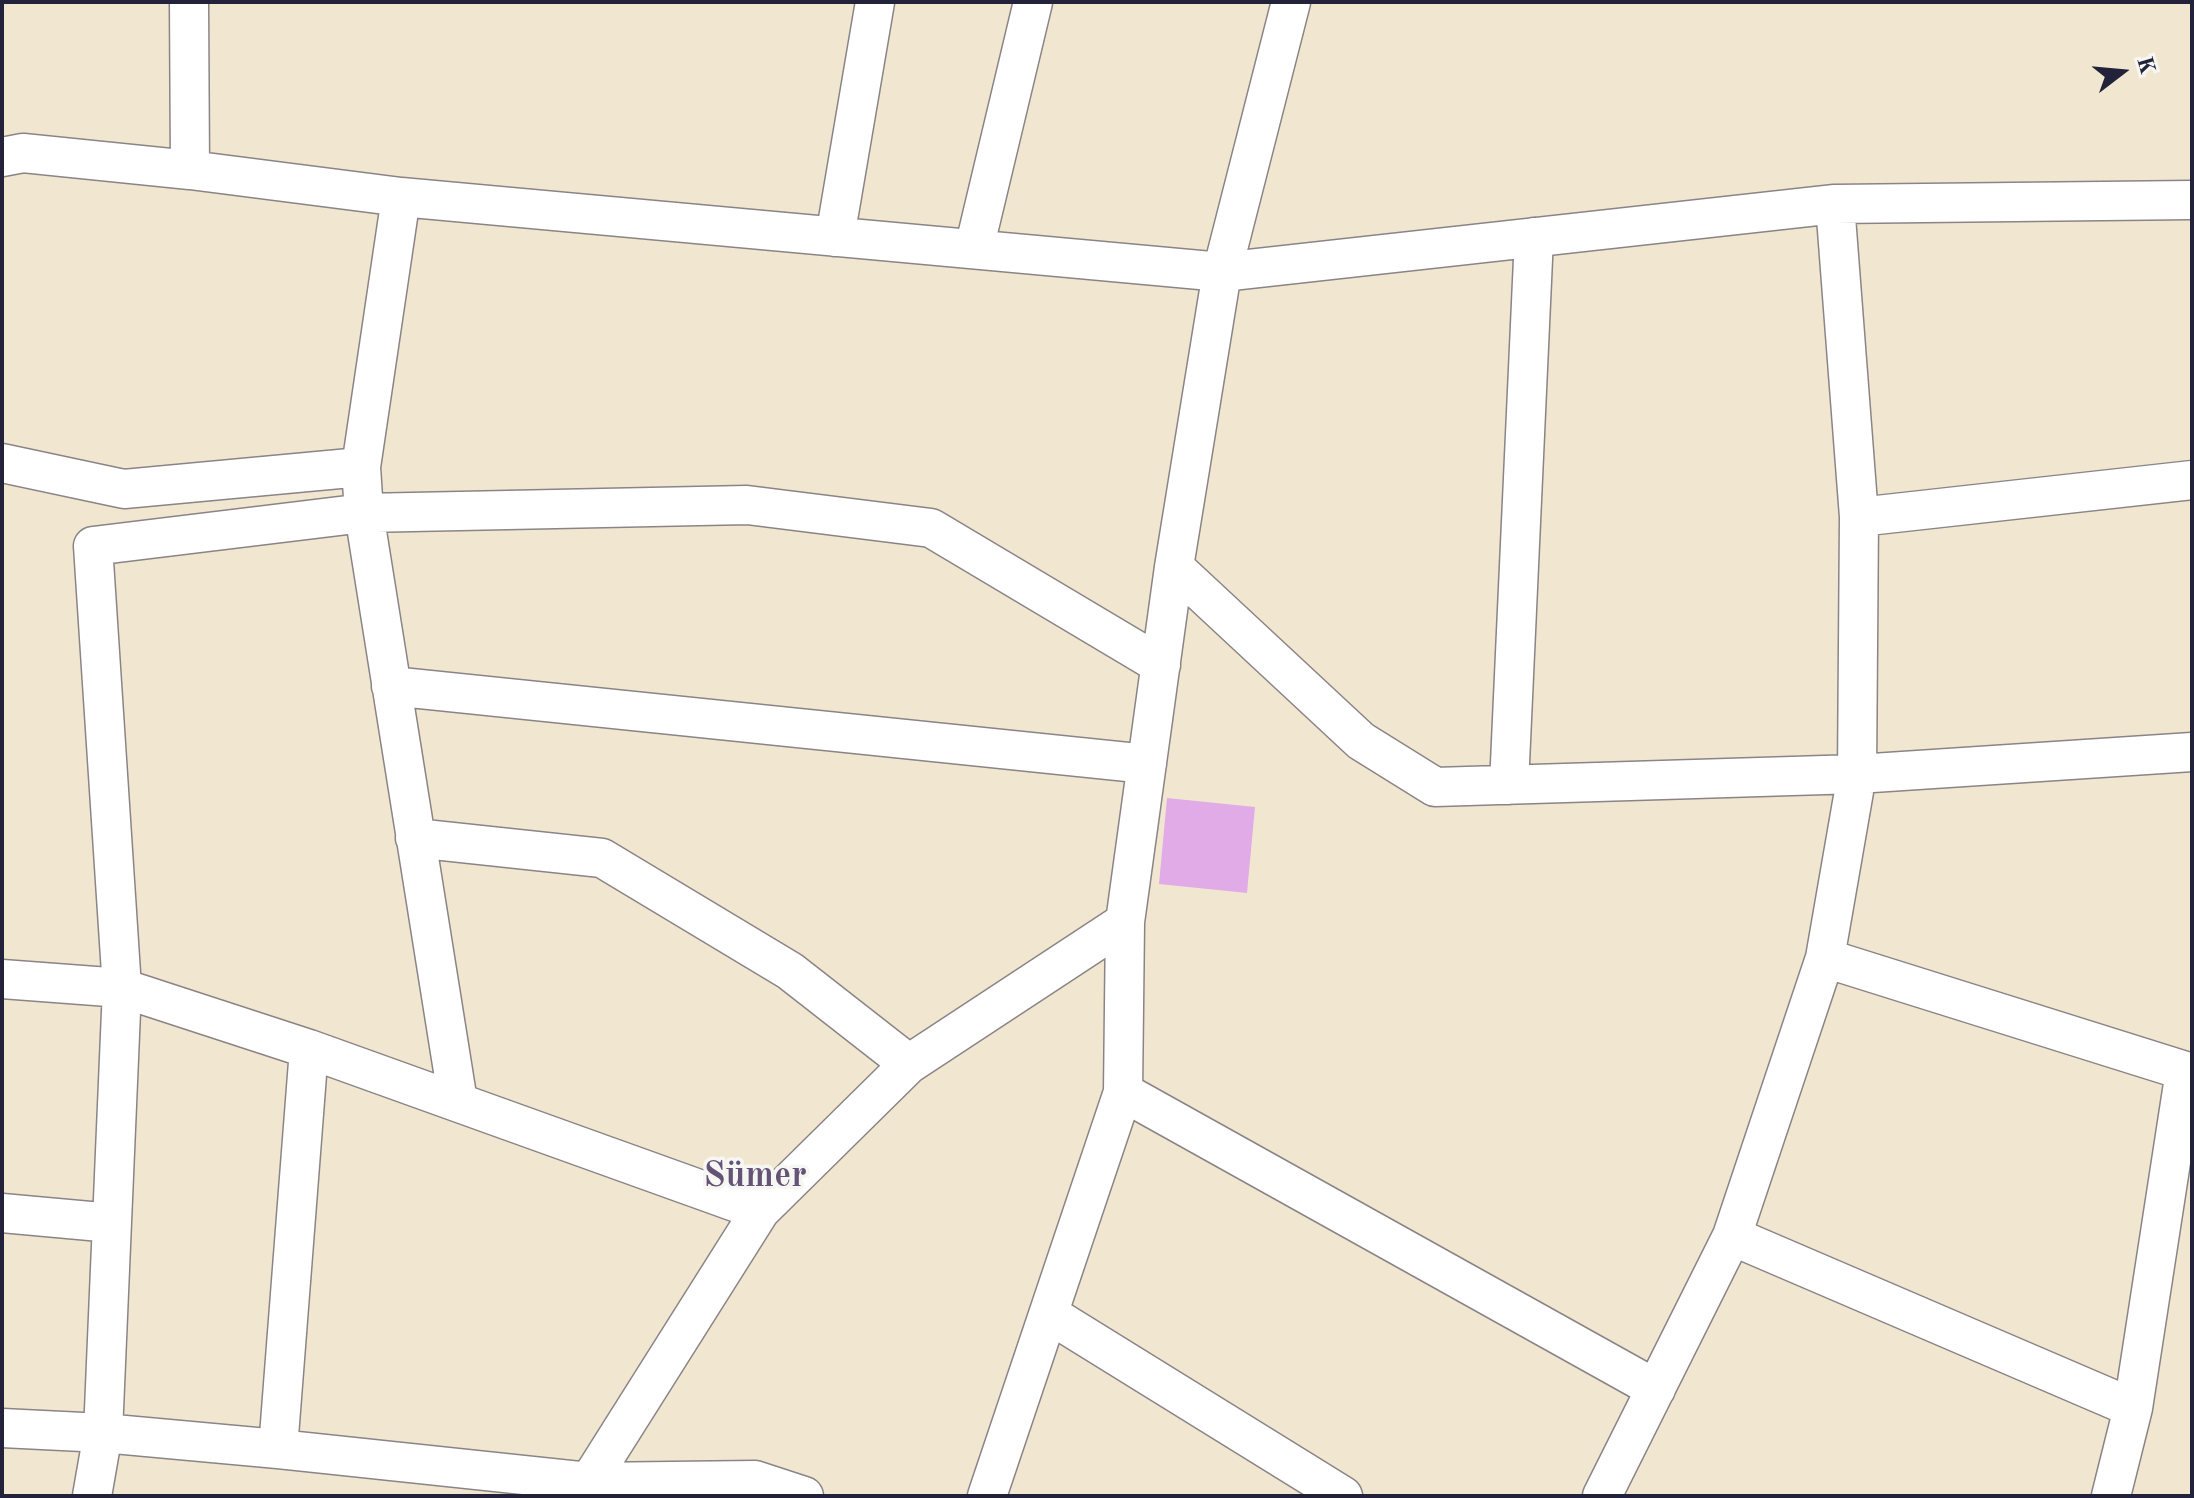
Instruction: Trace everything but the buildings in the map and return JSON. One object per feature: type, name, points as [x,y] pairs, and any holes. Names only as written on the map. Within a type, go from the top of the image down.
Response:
[{"type":"street","points":[[189,2],[190,170]]},
{"type":"street","points":[[835,237],[875,2]]},
{"type":"street","points":[[974,249],[1033,2]]},
{"type":"street","points":[[987,1496],[1123,1092],[1125,922],[1174,567],[1222,272],[1291,2]]},
{"type":"street","points":[[2,157],[23,153],[190,170],[401,197],[1222,272],[1835,204],[2192,200]]},
{"type":"street","points":[[401,197],[361,467],[364,513],[458,1102]]},
{"type":"street","points":[[1602,1496],[1732,1236],[1825,958],[1857,774],[1859,517],[1835,204]]},
{"type":"street","points":[[1509,785],[1534,237]]},
{"type":"street","points":[[2,463],[124,489],[361,467]]},
{"type":"street","points":[[1859,517],[2192,480]]},
{"type":"street","points":[[92,1496],[103,1433],[122,988],[93,546],[364,513],[747,505],[931,528],[1161,665]]},
{"type":"street","points":[[1174,567],[1361,741],[1435,787],[1857,774],[2192,752]]},
{"type":"street","points":[[391,686],[1147,764]]},
{"type":"street","points":[[415,838],[602,858],[790,971],[909,1064]]},
{"type":"street","points":[[587,1489],[760,1211],[909,1064],[1125,922]]},
{"type":"street","points":[[1825,958],[2189,1072],[2133,1408],[2111,1496]]},
{"type":"street","points":[[2,979],[122,988],[309,1049],[760,1211]]},
{"type":"street","points":[[278,1449],[309,1049]]},
{"type":"street","points":[[1123,1092],[1656,1389]]},
{"type":"street","points":[[2,1213],[112,1223]]},
{"type":"street","points":[[1732,1236],[2133,1408]]},
{"type":"street","points":[[1049,1314],[1343,1496]]},
{"type":"street","points":[[2,1428],[103,1433],[278,1449],[587,1489],[755,1480],[804,1496]]},
{"type":"district","name":"Sümer","points":[[755,1177]]}]
